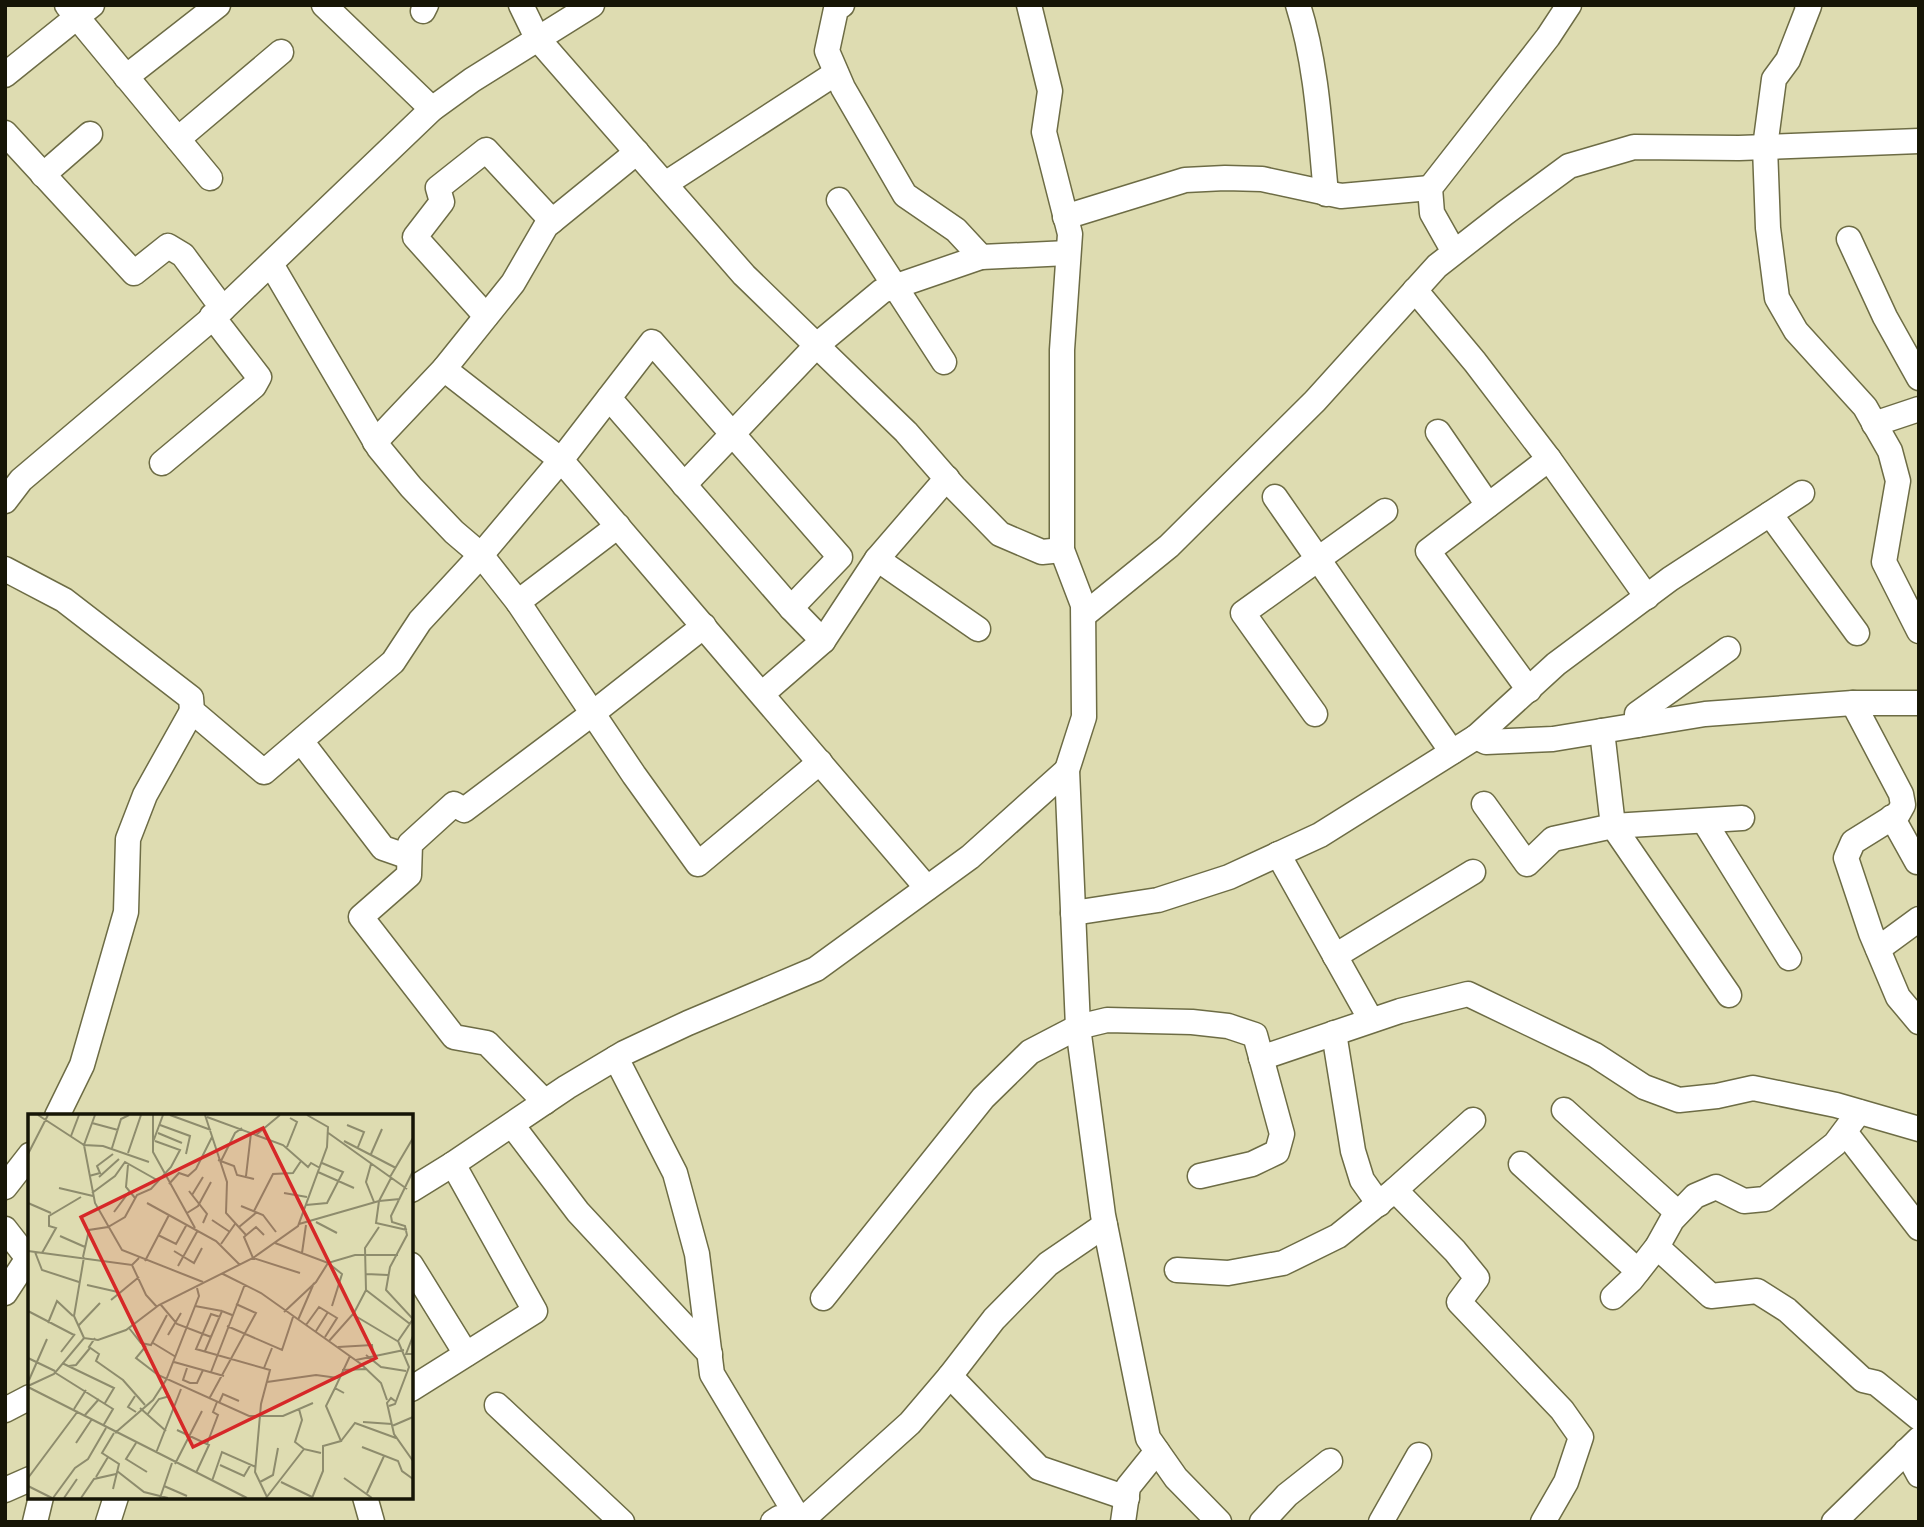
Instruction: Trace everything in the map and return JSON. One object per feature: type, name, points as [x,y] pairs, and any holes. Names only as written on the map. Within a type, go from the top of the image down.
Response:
[{"type":"street","points":[[126,77],[218,5]]},
{"type":"street","points":[[324,5],[432,109]]},
{"type":"street","points":[[521,5],[537,38],[744,275],[906,432],[1000,534],[1042,552],[1062,550]]},
{"type":"street","points":[[5,501],[22,480],[218,313],[432,109],[472,80],[592,5]]},
{"type":"street","points":[[1029,5],[1050,91],[1044,132],[1070,234],[1062,350],[1062,550],[1083,605],[1084,615],[1084,717],[1067,771],[1078,1027],[1105,1225],[1149,1438],[1176,1478],[1219,1522]]},
{"type":"street","points":[[1298,5],[1306,31],[1316,98],[1326,194]]},
{"type":"street","points":[[1454,252],[1432,213],[1430,188],[1548,37],[1569,5]]},
{"type":"street","points":[[837,6],[827,51],[843,88],[905,195],[956,230],[981,257]]},
{"type":"street","points":[[1808,6],[1788,60],[1774,79],[1765,147],[1768,228],[1777,298],[1796,331],[1865,407],[1890,451],[1898,481],[1884,562],[1919,631]]},
{"type":"street","points":[[5,75],[79,9],[126,77],[210,178]]},
{"type":"street","points":[[178,139],[281,52]]},
{"type":"street","points":[[665,184],[836,73]]},
{"type":"street","points":[[5,133],[134,273],[168,246],[183,255],[258,377],[254,386],[162,463]]},
{"type":"street","points":[[43,175],[90,134]]},
{"type":"street","points":[[1084,615],[1169,546],[1315,401],[1437,266],[1569,166],[1634,147],[1765,147],[1919,141]]},
{"type":"street","points":[[486,316],[415,237],[442,202],[438,188],[486,150],[552,221]]},
{"type":"street","points":[[375,442],[444,369],[513,283],[546,226],[637,152]]},
{"type":"street","points":[[1065,217],[1185,180],[1262,179],[1341,196],[1430,188]]},
{"type":"street","points":[[839,200],[944,362]]},
{"type":"street","points":[[1849,239],[1885,317],[1919,378]]},
{"type":"street","points":[[684,485],[817,345],[882,291],[981,257],[1068,253]]},
{"type":"street","points":[[271,264],[379,448],[411,487],[454,532],[481,555],[518,601],[698,864],[820,762]]},
{"type":"street","points":[[1415,290],[1475,362],[1549,459],[1647,597]]},
{"type":"street","points":[[192,712],[264,772],[393,662],[420,621],[481,555],[561,460],[652,342],[840,557],[791,608]]},
{"type":"street","points":[[444,369],[561,460],[928,888]]},
{"type":"street","points":[[608,398],[823,641]]},
{"type":"street","points":[[1874,424],[1919,409]]},
{"type":"street","points":[[1438,432],[1488,505]]},
{"type":"street","points":[[1529,690],[1428,551],[1549,459]]},
{"type":"street","points":[[762,694],[823,641],[877,559],[947,478]]},
{"type":"street","points":[[1073,913],[1158,900],[1229,877],[1320,835],[1476,737],[1556,664],[1670,579],[1802,493]]},
{"type":"street","points":[[1275,497],[1452,752]]},
{"type":"street","points":[[1315,714],[1243,612],[1385,512]]},
{"type":"street","points":[[1770,514],[1857,633]]},
{"type":"street","points":[[518,601],[618,526]]},
{"type":"street","points":[[877,559],[978,629]]},
{"type":"street","points":[[5,569],[64,600],[191,698],[192,712],[145,795],[128,839],[126,912],[82,1065],[58,1114]]},
{"type":"street","points":[[545,1102],[487,1042],[453,1037],[361,918],[409,875],[410,844],[454,804],[464,810],[704,626]]},
{"type":"street","points":[[1637,725],[1637,714],[1728,649]]},
{"type":"street","points":[[1476,737],[1486,742],[1553,739],[1705,714],[1853,703],[1919,703]]},
{"type":"street","points":[[1853,703],[1901,794],[1903,805],[1898,814],[1853,842],[1846,858],[1898,997],[1914,1007]]},
{"type":"street","points":[[1602,731],[1614,826],[1729,995]]},
{"type":"street","points":[[300,741],[383,848],[409,857]]},
{"type":"street","points":[[413,1189],[616,1058],[688,1023],[817,969],[970,857],[1067,771]]},
{"type":"street","points":[[1484,804],[1527,864],[1553,839],[1614,826],[1742,818]]},
{"type":"street","points":[[1892,817],[1917,862]]},
{"type":"street","points":[[1704,821],[1788,958]]},
{"type":"street","points":[[1278,854],[1371,1020]]},
{"type":"street","points":[[1335,956],[1473,872]]},
{"type":"street","points":[[1878,949],[1919,919]]},
{"type":"street","points":[[1261,1058],[1371,1020],[1468,994],[1595,1055],[1644,1087],[1679,1100],[1754,1088],[1836,1105],[1852,1122],[1919,1228]]},
{"type":"street","points":[[823,1298],[984,1098],[1030,1052],[1078,1027],[1107,1020],[1192,1022],[1228,1026],[1255,1035],[1282,1134],[1277,1152],[1252,1164],[1200,1176]]},
{"type":"street","points":[[1334,1033],[1353,1151],[1362,1180],[1455,1251],[1477,1278],[1460,1302],[1562,1409],[1581,1437],[1566,1482],[1543,1522]]},
{"type":"street","points":[[616,1058],[675,1173],[698,1254],[712,1374],[800,1522]]},
{"type":"street","points":[[1564,1110],[1678,1213]]},
{"type":"street","points":[[1177,1270],[1228,1273],[1283,1263],[1338,1236],[1387,1197],[1473,1120]]},
{"type":"street","points":[[1852,1122],[1919,1129]]},
{"type":"street","points":[[1613,1297],[1631,1280],[1657,1247],[1672,1220],[1695,1196],[1716,1187],[1744,1201],[1765,1199],[1835,1144],[1852,1122]]},
{"type":"street","points":[[512,1125],[578,1213],[710,1354]]},
{"type":"street","points":[[5,1187],[28,1158]]},
{"type":"street","points":[[413,1388],[535,1311],[453,1164]]},
{"type":"street","points":[[1521,1164],[1638,1271]]},
{"type":"street","points":[[800,1522],[910,1423],[994,1319],[1048,1264],[1105,1225]]},
{"type":"street","points":[[5,1229],[28,1259]]},
{"type":"street","points":[[1657,1247],[1710,1296],[1757,1291],[1787,1310],[1863,1380],[1876,1383],[1919,1418]]},
{"type":"street","points":[[5,1293],[28,1261]]},
{"type":"street","points":[[413,1268],[466,1354]]},
{"type":"street","points":[[950,1376],[1039,1468],[1125,1510],[1128,1487],[1157,1451]]},
{"type":"street","points":[[5,1410],[28,1398]]},
{"type":"street","points":[[497,1405],[622,1522]]},
{"type":"street","points":[[1912,1445],[1919,1475]]},
{"type":"street","points":[[1834,1522],[1912,1445]]},
{"type":"street","points":[[1381,1522],[1419,1455]]},
{"type":"street","points":[[1262,1522],[1287,1495],[1330,1461]]},
{"type":"street","points":[[5,1490],[28,1480]]},
{"type":"street","points":[[108,1522],[115,1499]]},
{"type":"street","points":[[773,1522],[779,1518],[800,1522]]}]
